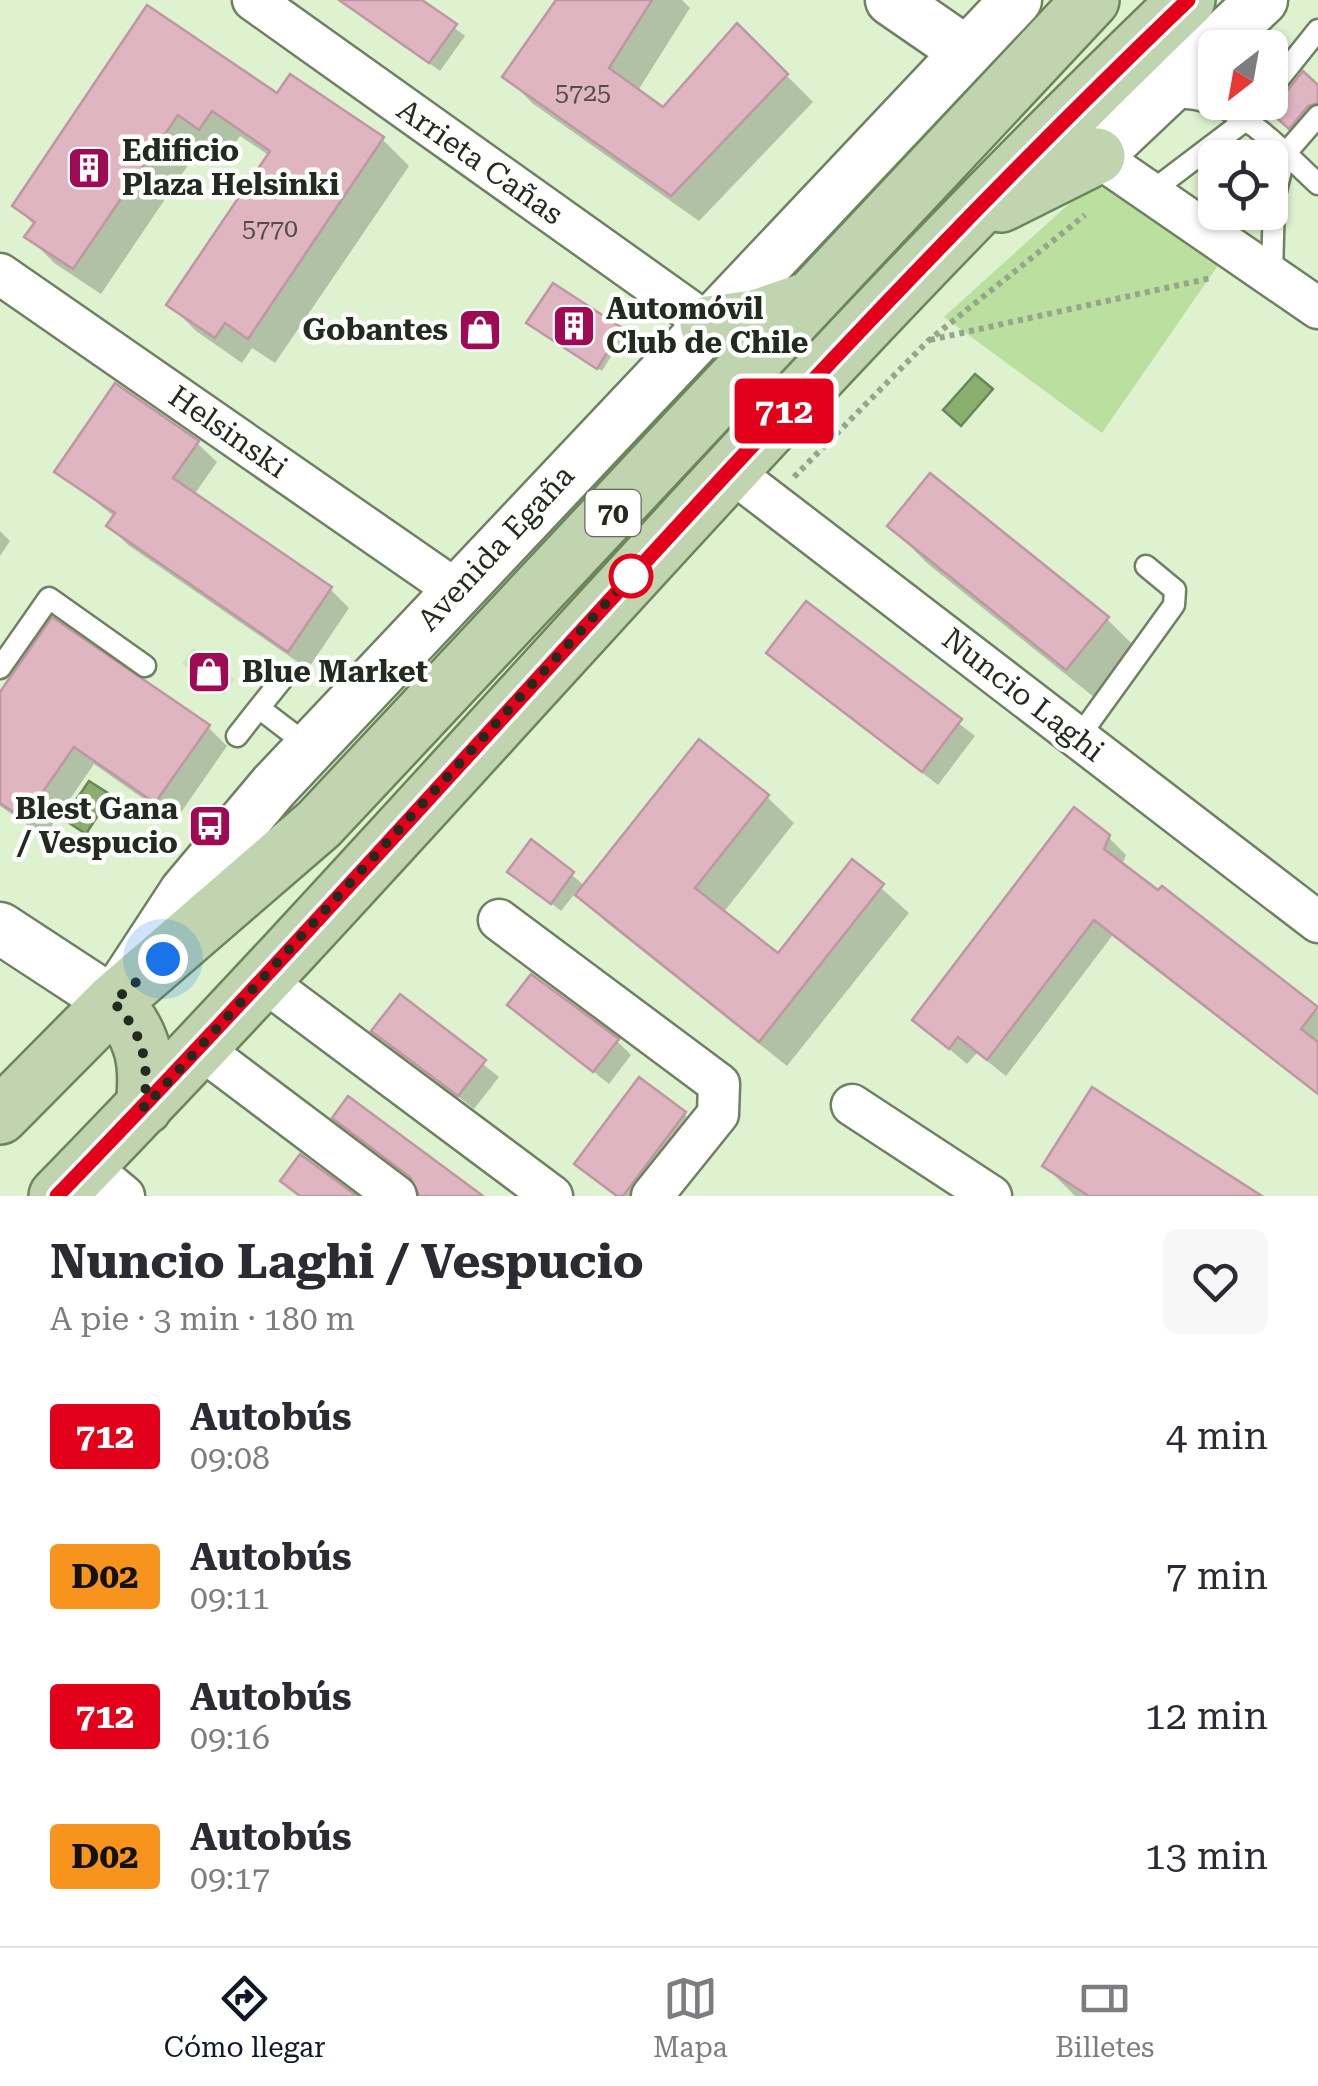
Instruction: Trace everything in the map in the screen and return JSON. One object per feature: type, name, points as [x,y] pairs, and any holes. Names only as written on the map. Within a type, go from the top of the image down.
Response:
[{"type":"main road","name":"70","points":[[113,1002],[318,824],[1091,0]]},
{"type":"main road","name":"70","points":[[89,1186],[144,1108],[749,485],[962,223],[1188,0]]},
{"type":"main road","points":[[962,223],[1127,174]]},
{"type":"main road","points":[[708,324],[755,318],[814,298]]},
{"type":"main road","points":[[113,1002],[132,1024],[145,1050],[144,1108]]},
{"type":"main road","name":"Avenida Egaña","points":[[0,1116],[113,1002]]},
{"type":"street","name":"Arrieta Cañas","points":[[253,0],[708,324]]},
{"type":"street","points":[[892,0],[965,51]]},
{"type":"street","name":"Avenida Egaña","points":[[113,1002],[185,892],[310,747],[1016,0]]},
{"type":"street","points":[[1262,0],[1159,99],[1127,174],[1318,308]]},
{"type":"street","name":"Helsinski","points":[[0,274],[456,590]]},
{"type":"street","name":"Nuncio Laghi","points":[[749,485],[1318,922]]},
{"type":"street","points":[[499,920],[719,1084],[718,1114],[652,1196]]},
{"type":"street","points":[[0,928],[113,1002]]},
{"type":"street","points":[[264,981],[552,1196]]},
{"type":"street","points":[[202,1049],[396,1196]]},
{"type":"street","points":[[852,1105],[991,1196]]},
{"type":"lane","points":[[1288,68],[1318,30]]},
{"type":"lane","points":[[1159,99],[1198,96]]},
{"type":"lane","points":[[1288,151],[1318,116]]},
{"type":"lane","points":[[1127,174],[1236,120]]},
{"type":"lane","points":[[1288,157],[1318,184]]},
{"type":"lane","points":[[1267,271],[1271,230]]},
{"type":"lane","points":[[1078,738],[1174,606],[1175,590],[1146,566]]},
{"type":"lane","points":[[0,668],[49,598],[145,666]]},
{"type":"lane","points":[[237,736],[284,677]]},
{"type":"lane","points":[[259,708],[310,747]]},
{"type":"path","points":[[749,485],[1127,174]]},
{"type":"path","points":[[928,341],[1267,271]]},
{"type":"shaded area","points":[[1108,186],[1221,261],[1102,433],[944,317],[1082,192]]},
{"type":"shaded area","points":[[975,374],[993,389],[961,426],[943,410]]},
{"type":"shaded area","name":"Blue Market","points":[[193,648],[235,679],[224,695],[182,664]]},
{"type":"shaded area","points":[[89,781],[111,795],[86,834],[63,819]]},
{"type":"building","points":[[339,0],[422,0],[457,24],[429,63]]},
{"type":"building","points":[[556,0],[652,0],[609,68],[663,107],[737,23],[788,74],[671,196],[502,77]]},
{"type":"building","points":[[147,5],[277,93],[290,74],[384,137],[248,339],[225,323],[215,338],[166,305],[270,151],[212,111],[199,130],[178,115],[73,269],[24,237],[35,222],[12,206]]},
{"type":"building","points":[[1303,71],[1318,85],[1318,103],[1308,106],[1289,129],[1279,120],[1288,120],[1288,90]]},
{"type":"building","name":"Automóvil Club de Chile","points":[[553,283],[622,328],[597,369],[526,323]]},
{"type":"building","points":[[115,383],[199,441],[173,478],[332,587],[288,652],[106,526],[115,513],[54,472]]},
{"type":"building","points":[[930,473],[1109,617],[1066,670],[887,526]]},
{"type":"building","points":[[806,601],[962,719],[922,772],[766,653]]},
{"type":"building","points":[[52,617],[210,725],[155,803],[74,747],[24,819],[0,803],[0,692]]},
{"type":"building","points":[[699,739],[769,795],[695,888],[778,953],[852,859],[884,884],[759,1042],[575,895]]},
{"type":"building","points":[[1074,807],[1110,835],[1104,849],[1158,890],[1162,886],[1318,1007],[1301,1029],[1318,1042],[1318,1094],[1094,920],[987,1060],[958,1037],[949,1049],[912,1020]]},
{"type":"building","points":[[531,839],[574,872],[551,904],[507,872]]},
{"type":"building","points":[[531,974],[619,1039],[593,1072],[507,1005]]},
{"type":"building","points":[[400,994],[486,1060],[458,1096],[371,1031]]},
{"type":"building","points":[[639,1077],[686,1112],[623,1196],[617,1196],[574,1164]]},
{"type":"building","points":[[1092,1087],[1262,1196],[1089,1196],[1042,1166]]},
{"type":"building","points":[[348,1096],[483,1196],[419,1196],[410,1177],[332,1118]]},
{"type":"building","points":[[300,1154],[357,1196],[300,1196],[280,1181]]},
{"type":"bus line","name":"712","points":[[57,1196],[202,1049],[728,469],[962,223],[1188,0]]},
{"type":"place","name":"Edificio Plaza Helsinki","points":[[89,168]]},
{"type":"place","name":"Automóvil Club de Chile","points":[[574,326]]},
{"type":"place","name":"Gobantes","points":[[480,330]]},
{"type":"place","name":"Blue Market","points":[[209,672]]},
{"type":"place","name":"Blest Gana / Vespucio","points":[[210,826]]},
{"type":"route","points":[[163,959],[113,1002],[132,1024],[145,1050],[148,1077],[144,1108],[631,576]]}]
